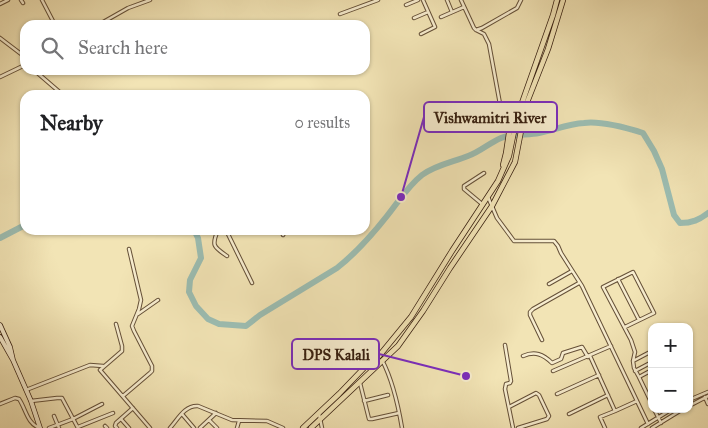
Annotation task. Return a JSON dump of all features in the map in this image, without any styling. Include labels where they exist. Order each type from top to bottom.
[{"type":"main road","points":[[303,428],[364,368],[379,356],[412,317],[452,250],[488,198],[498,181],[508,154],[517,117],[557,0]]},
{"type":"main road","points":[[311,428],[398,346],[492,206],[517,158],[524,114],[548,49],[563,0]]},
{"type":"main road","points":[[508,154],[512,113],[522,102]]},
{"type":"street","points":[[0,4],[8,0]]},
{"type":"street","points":[[42,0],[52,20]]},
{"type":"street","points":[[107,20],[128,8],[150,0]]},
{"type":"street","points":[[340,14],[378,0]]},
{"type":"street","points":[[406,5],[418,0]]},
{"type":"street","points":[[421,34],[435,27],[423,0]]},
{"type":"street","points":[[447,0],[452,12]]},
{"type":"street","points":[[461,0],[474,28],[484,34],[490,44],[502,106],[512,113]]},
{"type":"street","points":[[476,30],[517,8],[521,0]]},
{"type":"street","points":[[441,17],[464,6]]},
{"type":"street","points":[[414,18],[428,12]]},
{"type":"street","points":[[0,38],[20,53]]},
{"type":"street","points":[[0,77],[20,67]]},
{"type":"street","points":[[40,75],[57,90]]},
{"type":"street","points":[[483,205],[464,186],[484,173]]},
{"type":"street","points":[[488,198],[497,218],[514,241],[554,242],[558,246],[580,283],[648,424]]},
{"type":"street","points":[[216,235],[214,240],[215,248],[227,256]]},
{"type":"street","points":[[228,235],[252,283]]},
{"type":"street","points":[[123,396],[152,370],[152,366],[132,328],[141,300],[130,249]]},
{"type":"street","points":[[549,284],[572,271]]},
{"type":"street","points":[[625,328],[654,313],[633,272],[603,286],[635,352],[633,361],[635,371],[647,394]]},
{"type":"street","points":[[618,279],[639,320]]},
{"type":"street","points":[[542,340],[530,312],[580,283]]},
{"type":"street","points":[[137,315],[158,300]]},
{"type":"street","points":[[116,324],[122,351],[103,366],[100,372],[150,428]]},
{"type":"street","points":[[0,325],[10,346],[40,428]]},
{"type":"street","points":[[0,337],[14,360]]},
{"type":"street","points":[[505,345],[511,381],[505,386],[514,428]]},
{"type":"street","points":[[553,371],[610,346]]},
{"type":"street","points":[[523,356],[538,354],[545,356],[552,363],[561,359],[563,353],[582,347],[589,356],[615,411]]},
{"type":"street","points":[[633,361],[648,353]]},
{"type":"street","points":[[379,356],[387,370],[393,387],[402,428]]},
{"type":"street","points":[[635,371],[648,364]]},
{"type":"street","points":[[26,390],[90,366],[103,366]]},
{"type":"street","points":[[639,376],[648,372]]},
{"type":"street","points":[[557,394],[598,375]]},
{"type":"street","points":[[360,382],[370,420],[400,413]]},
{"type":"street","points":[[693,398],[708,392]]},
{"type":"street","points":[[509,407],[536,393],[539,395],[549,416],[547,419],[518,428]]},
{"type":"street","points":[[364,401],[388,394]]},
{"type":"street","points":[[569,414],[608,395]]},
{"type":"street","points":[[693,404],[706,397],[708,404]]},
{"type":"street","points":[[0,404],[19,398],[30,422],[35,427],[40,428]]},
{"type":"street","points":[[31,401],[62,398],[78,428],[113,413]]},
{"type":"street","points":[[605,428],[600,417],[637,401]]},
{"type":"street","points":[[49,428],[58,426],[102,404]]},
{"type":"street","points":[[172,427],[188,408],[198,406],[232,420],[267,421],[283,428]]},
{"type":"street","points":[[117,428],[116,424],[132,408]]},
{"type":"street","points":[[200,428],[216,413]]},
{"type":"street","points":[[656,413],[661,423]]},
{"type":"street","points":[[641,428],[666,413]]},
{"type":"street","points":[[652,428],[677,413]]},
{"type":"street","points":[[181,414],[194,428]]},
{"type":"street","points":[[319,414],[322,428]]},
{"type":"street","points":[[54,416],[58,426]]},
{"type":"street","points":[[121,419],[129,428]]},
{"type":"street","points":[[209,420],[217,428]]},
{"type":"street","points":[[237,428],[239,421]]},
{"type":"waterway","points":[[196,235],[201,258],[190,280],[189,292],[196,306],[208,319],[219,324],[246,326],[260,315],[337,268],[370,237],[408,189],[427,172],[472,154],[505,137],[539,133],[572,125],[590,123],[614,125],[643,133],[662,169],[674,215],[680,223],[695,221],[708,213]]},
{"type":"waterway","points":[[0,238],[20,228]]},
{"type":"place","name":"Vishwamitri River","points":[[401,197]]},
{"type":"place","name":"DPS Kalali","points":[[466,376]]}]
